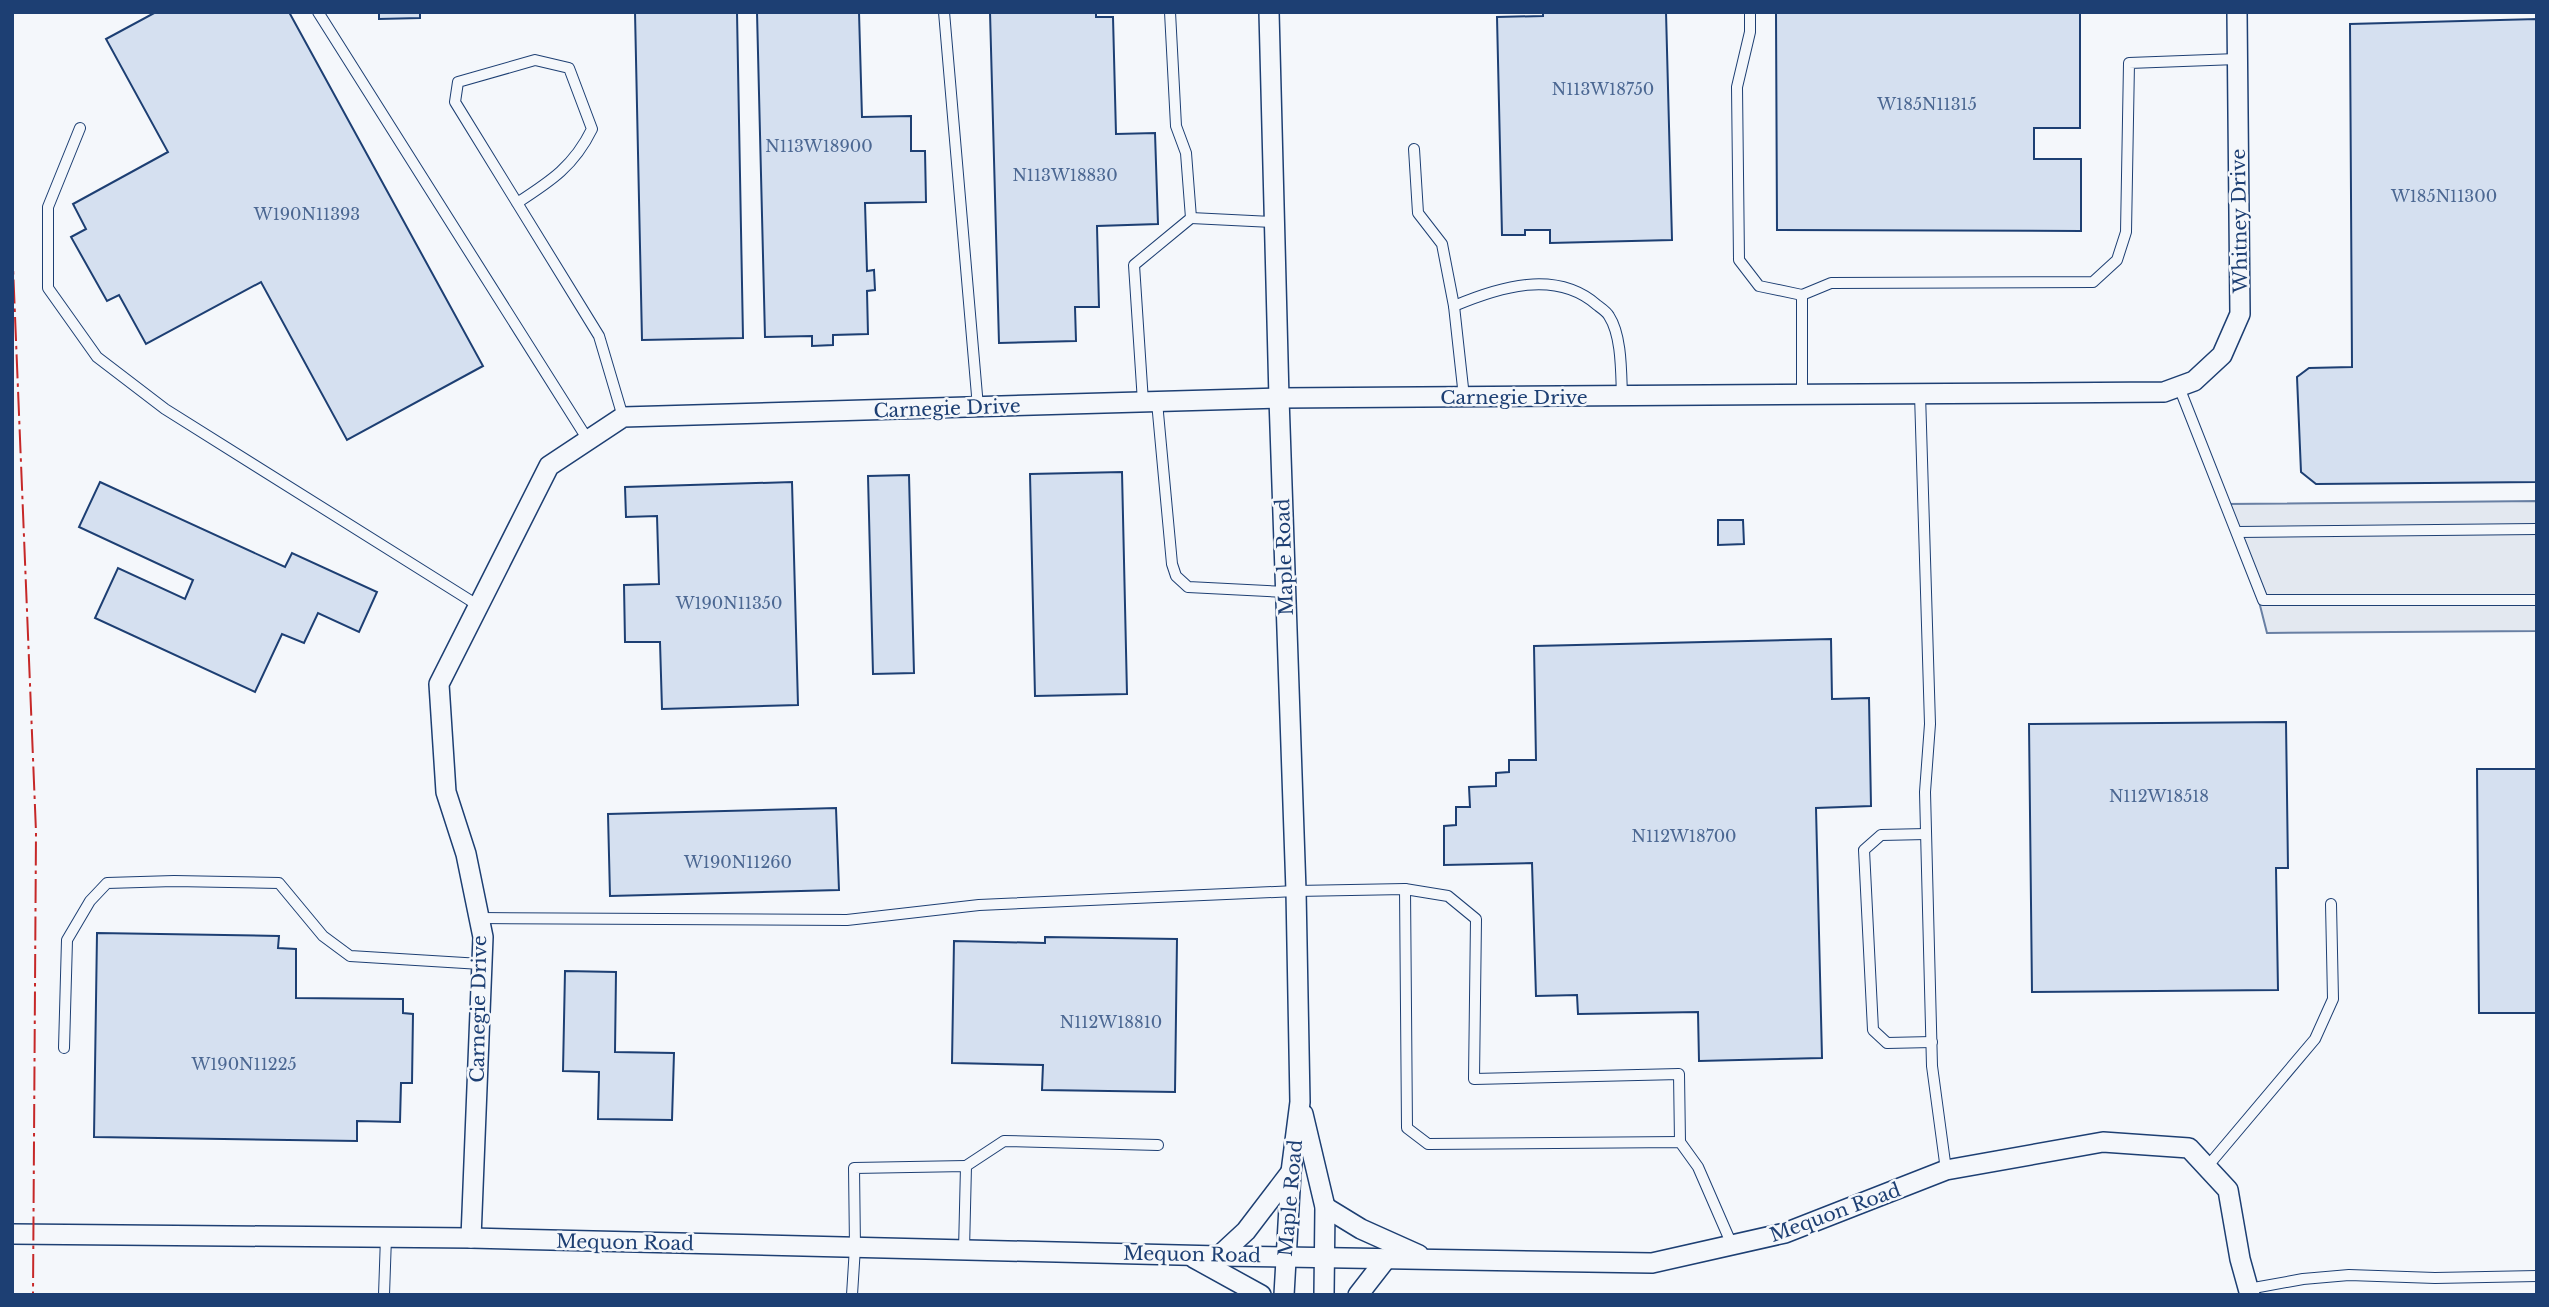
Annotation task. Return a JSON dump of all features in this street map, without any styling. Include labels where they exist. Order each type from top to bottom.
[{"type":"street","name":"Maple Road","points":[[1269,12],[1300,1102],[1291,1172],[1284,1295]]},
{"type":"street","name":"Whitney Drive","points":[[2171,389],[2194,381],[2222,355],[2240,314],[2237,12]]},
{"type":"street","name":"Carnegie Drive","points":[[471,1238],[482,937],[466,854],[446,792],[439,684],[550,466],[623,418],[1279,398],[1920,394],[2171,389]]},
{"type":"street","name":"Maple Road","points":[[1300,1102],[1325,1207],[1324,1295]]},
{"type":"street","name":"Mequon Road","points":[[12,1234],[471,1238],[1219,1256],[1652,1263],[1786,1233],[1946,1170],[2103,1142],[2189,1148],[2228,1190],[2239,1259],[2249,1292]]},
{"type":"street","points":[[1219,1256],[1246,1231],[1291,1172]]},
{"type":"street","points":[[1325,1207],[1361,1229],[1430,1260]]},
{"type":"street","points":[[1187,1255],[1261,1295]]},
{"type":"street","points":[[1358,1295],[1386,1259]]},
{"type":"lane","points":[[318,12],[588,440]]},
{"type":"lane","points":[[944,12],[978,407]]},
{"type":"lane","points":[[1170,12],[1176,126],[1186,153],[1191,218]]},
{"type":"lane","points":[[1749,12],[1750,32],[1737,87],[1739,260],[1759,286],[1802,295],[1831,283],[2093,282],[2117,260],[2126,232],[2129,63],[2237,59]]},
{"type":"lane","points":[[517,203],[557,178],[584,146],[592,129],[569,68],[535,60],[458,82],[455,102],[517,203],[599,335],[623,418]]},
{"type":"lane","points":[[80,128],[48,207],[48,288],[97,357],[176,416],[478,606]]},
{"type":"lane","points":[[1414,149],[1418,213],[1442,244],[1454,306],[1464,397]]},
{"type":"lane","points":[[1274,222],[1191,218],[1134,265],[1150,402],[1172,564],[1176,576],[1188,587],[1286,592]]},
{"type":"lane","points":[[1454,306],[1490,291],[1531,283],[1582,292],[1609,316],[1620,350],[1622,396]]},
{"type":"lane","points":[[1802,295],[1802,395]]},
{"type":"lane","points":[[2171,389],[2237,532],[2263,600],[2537,600]]},
{"type":"lane","points":[[1920,394],[1930,724],[1925,792],[1932,1066],[1946,1170]]},
{"type":"lane","points":[[2237,532],[2537,529]]},
{"type":"lane","points":[[1926,834],[1881,835],[1864,850],[1872,1030],[1887,1043],[1932,1042]]},
{"type":"lane","points":[[64,1048],[67,940],[90,901],[107,883],[279,883],[323,936],[350,957],[481,964]]},
{"type":"lane","points":[[1405,889],[1407,1128],[1428,1144],[1680,1142]]},
{"type":"lane","points":[[479,918],[847,920],[979,905],[1296,891],[1405,889],[1448,896],[1476,919],[1474,1079],[1679,1074],[1680,1142],[1698,1167],[1732,1245]]},
{"type":"lane","points":[[2207,1167],[2315,1039],[2333,999],[2332,904]]},
{"type":"lane","points":[[852,1295],[856,1247],[854,1168],[967,1166],[1004,1141],[1157,1145]]},
{"type":"lane","points":[[964,1250],[967,1166]]},
{"type":"lane","points":[[384,1295],[386,1237]]},
{"type":"lane","points":[[2249,1292],[2303,1279],[2349,1275],[2435,1278],[2537,1276]]},
{"type":"shaded area","points":[[2537,501],[2537,631],[2267,633],[2250,566],[2226,504]]},
{"type":"building","points":[[156,12],[289,12],[483,366],[347,440],[261,282],[146,344],[119,295],[107,301],[71,237],[86,229],[73,204],[168,152],[106,39]]},
{"type":"building","points":[[379,12],[420,12],[420,18],[379,19]]},
{"type":"building","points":[[635,12],[737,12],[743,338],[642,340]]},
{"type":"building","points":[[757,12],[859,12],[862,117],[911,116],[911,151],[925,151],[926,202],[865,203],[867,271],[874,270],[875,290],[867,291],[868,334],[833,335],[833,345],[812,346],[812,336],[765,337]]},
{"type":"building","points":[[990,12],[1096,12],[1096,17],[1113,17],[1116,134],[1155,133],[1158,224],[1097,226],[1099,307],[1075,307],[1076,341],[999,343]]},
{"type":"building","points":[[1543,12],[1666,12],[1672,240],[1550,243],[1550,230],[1525,230],[1525,235],[1502,235],[1497,17],[1543,16]]},
{"type":"building","points":[[1776,12],[2080,12],[2080,128],[2034,128],[2034,159],[2081,159],[2081,231],[1777,230]]},
{"type":"building","points":[[2537,19],[2537,482],[2316,484],[2301,472],[2297,377],[2309,368],[2352,367],[2350,24]]},
{"type":"building","points":[[1122,472],[1127,694],[1035,696],[1030,474]]},
{"type":"building","points":[[909,475],[914,673],[873,674],[868,476]]},
{"type":"building","points":[[100,482],[285,567],[292,553],[377,592],[359,632],[318,613],[304,643],[282,634],[255,692],[95,618],[118,568],[185,599],[193,580],[79,527]]},
{"type":"building","points":[[792,482],[798,705],[662,709],[660,642],[625,642],[624,585],[659,584],[657,516],[626,517],[625,487]]},
{"type":"building","points":[[1718,520],[1743,520],[1744,544],[1718,545]]},
{"type":"building","points":[[1831,639],[1832,699],[1869,698],[1871,806],[1816,808],[1822,1058],[1699,1061],[1698,1012],[1578,1014],[1577,995],[1536,996],[1532,863],[1444,865],[1444,826],[1456,825],[1456,807],[1470,807],[1469,787],[1496,786],[1496,773],[1509,772],[1509,760],[1536,760],[1534,646]]},
{"type":"building","points":[[2286,722],[2288,868],[2276,868],[2278,990],[2032,992],[2029,724]]},
{"type":"building","points":[[2477,769],[2537,769],[2537,1013],[2479,1013]]},
{"type":"building","points":[[836,808],[839,890],[610,896],[608,814]]},
{"type":"building","points":[[97,933],[279,936],[278,948],[296,949],[296,998],[403,999],[403,1013],[413,1014],[412,1083],[401,1083],[400,1122],[357,1121],[357,1141],[94,1137]]},
{"type":"building","points":[[1045,937],[1177,939],[1175,1092],[1042,1090],[1043,1065],[952,1063],[954,941],[1045,943]]},
{"type":"building","points":[[565,971],[616,972],[615,1052],[674,1053],[672,1120],[598,1119],[599,1072],[563,1071]]},
{"type":"power","points":[[12,242],[36,832],[33,1295]]}]
